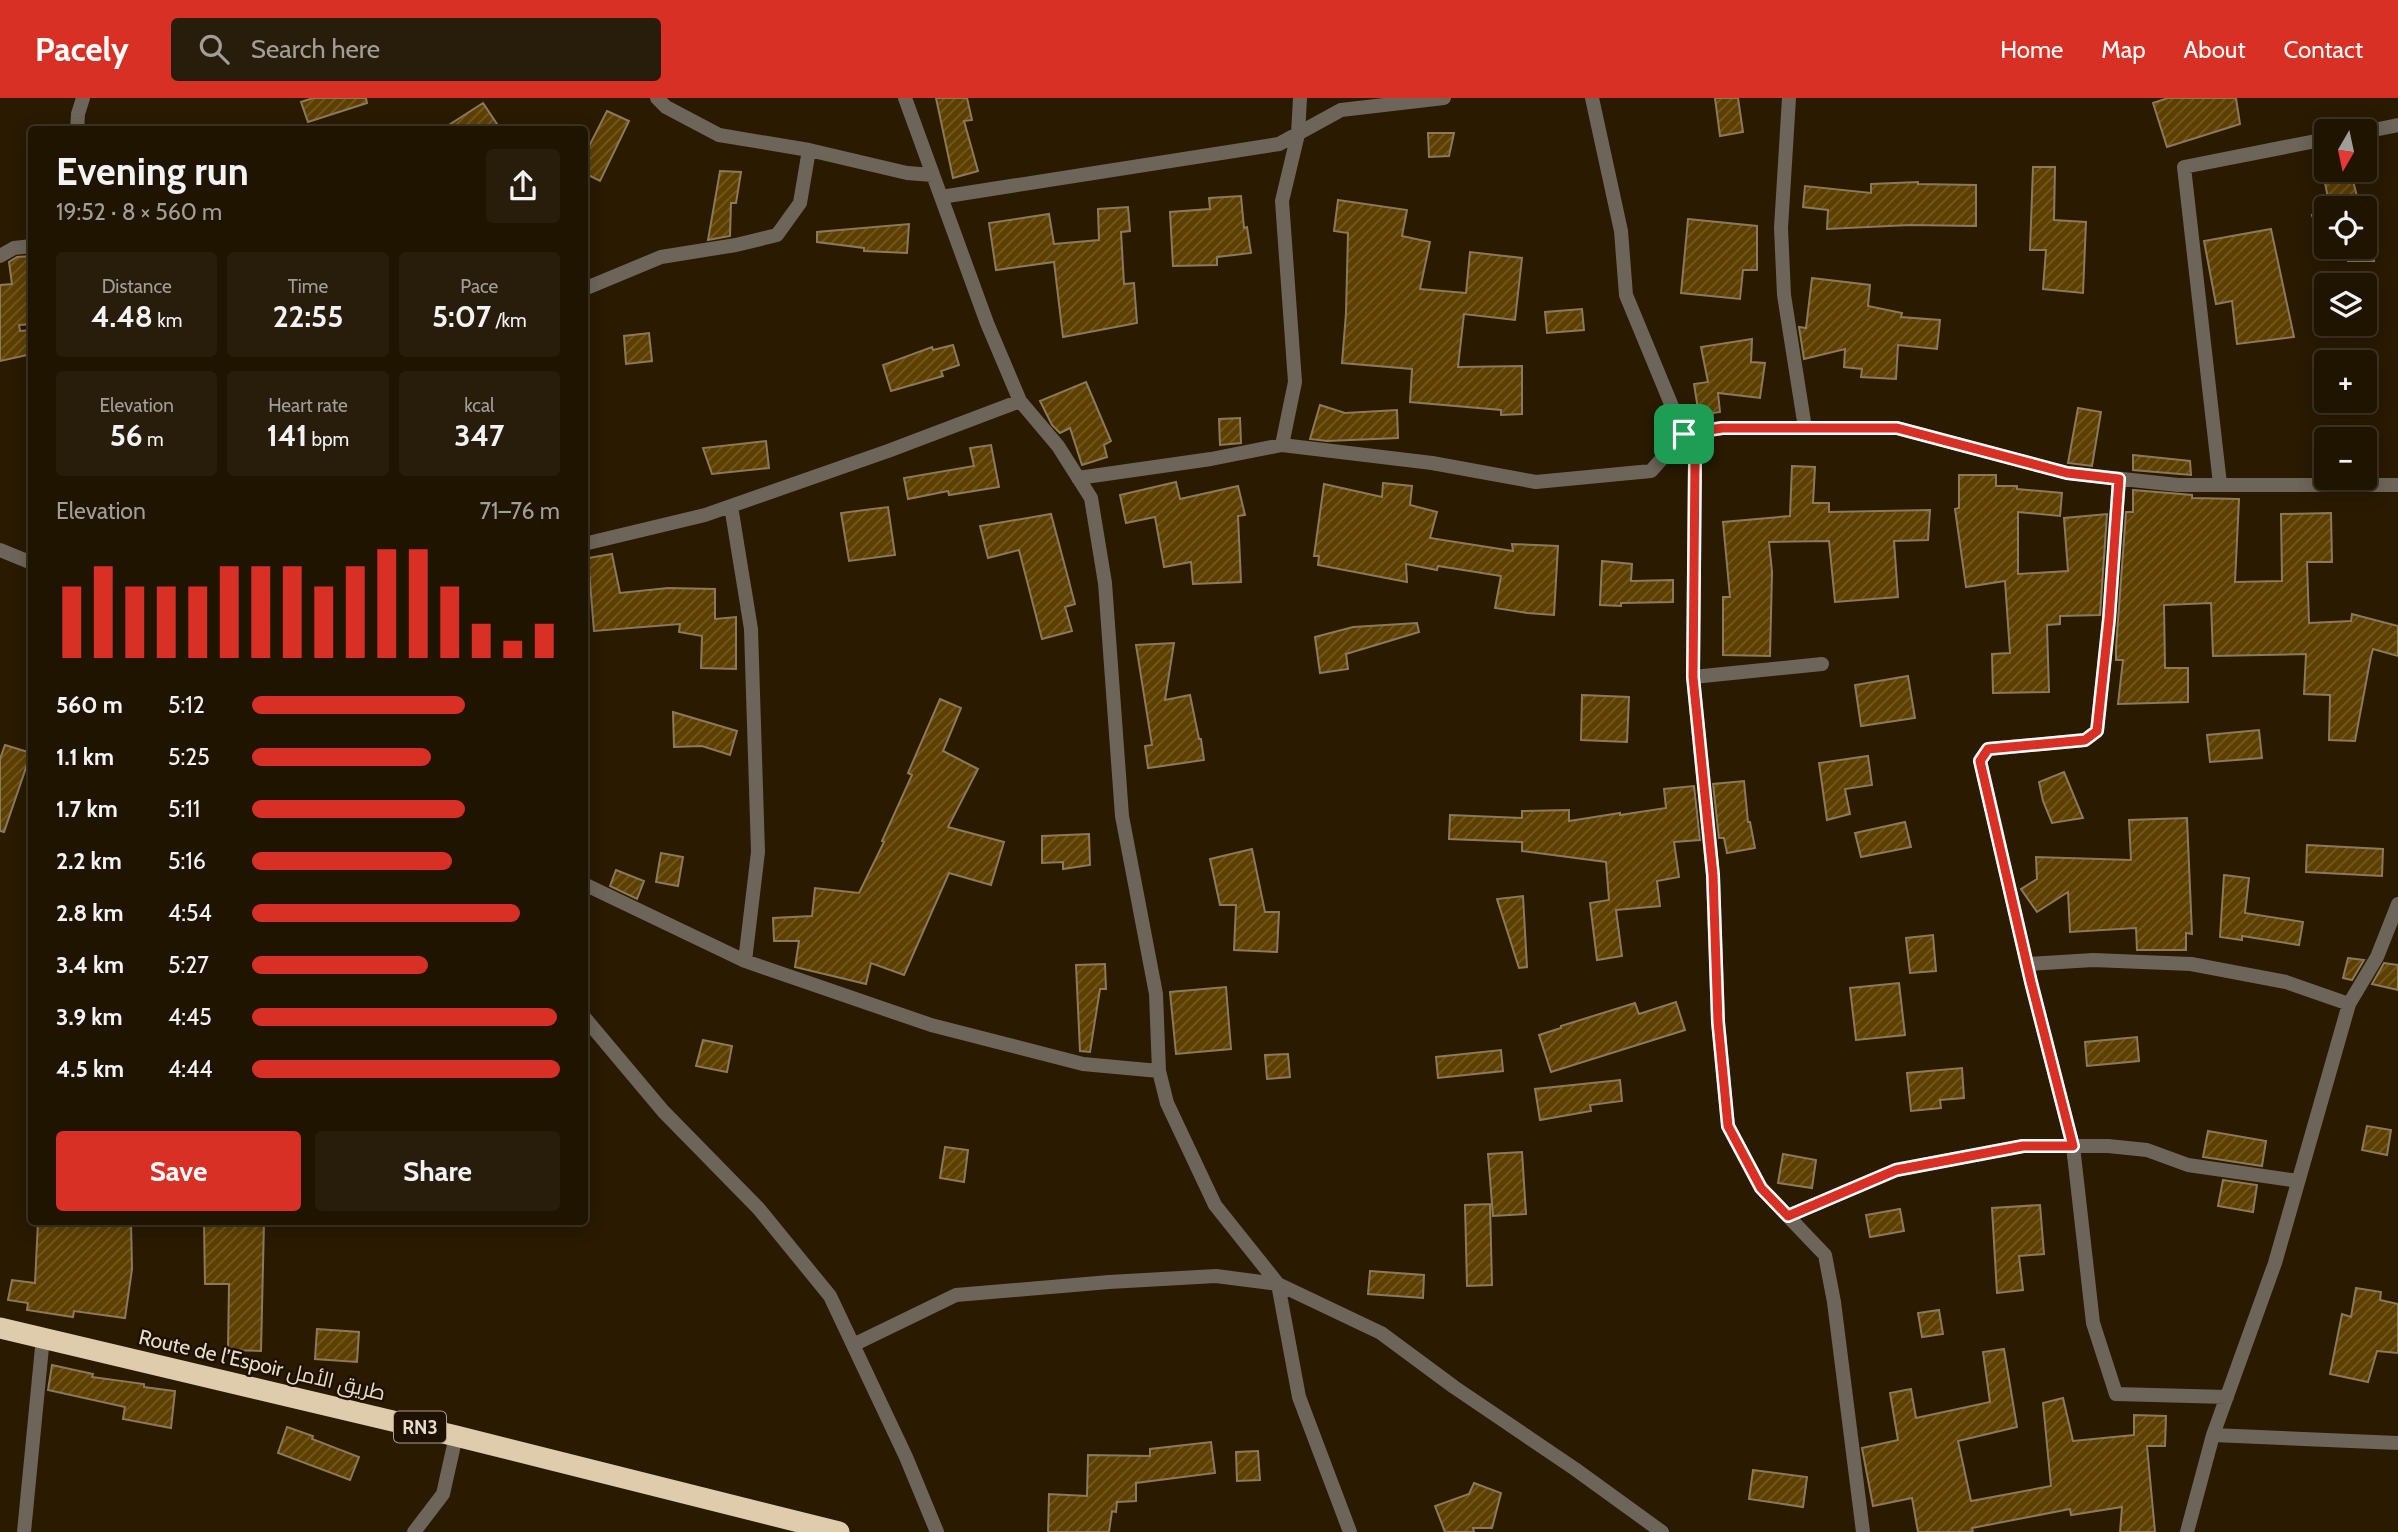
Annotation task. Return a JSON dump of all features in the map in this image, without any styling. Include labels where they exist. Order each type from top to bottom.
[{"type":"highway","name":"Route de l’Espoir طريق الأمل","points":[[0,1328],[456,1436],[838,1532]]},
{"type":"street","points":[[77,126],[83,98]]},
{"type":"street","points":[[657,98],[666,107],[719,135],[809,150],[906,173],[933,175]]},
{"type":"street","points":[[905,98],[987,323],[1020,401],[1058,446],[1091,498],[1105,583],[1122,816],[1156,994],[1159,1071],[1167,1102],[1215,1205],[1278,1284],[1299,1396],[1350,1532]]},
{"type":"street","points":[[1282,445],[1295,382],[1282,201],[1298,134],[1300,98]]},
{"type":"street","points":[[941,197],[1279,144],[1341,110],[1444,98]]},
{"type":"street","points":[[1592,98],[1621,231],[1626,295],[1695,462],[1693,677],[1713,875],[1718,1022],[1728,1126],[1761,1188],[1825,1255],[1834,1302],[1863,1532]]},
{"type":"street","points":[[1789,98],[1781,228],[1784,295],[1805,428]]},
{"type":"street","points":[[2377,129],[2398,125]]},
{"type":"street","points":[[2220,484],[2184,167],[2314,141]]},
{"type":"street","points":[[588,287],[661,257],[736,245],[777,235],[800,203],[809,150]]},
{"type":"street","points":[[0,256],[14,248],[28,246]]},
{"type":"street","points":[[588,543],[705,515],[1020,401]]},
{"type":"street","points":[[1078,478],[1211,459],[1282,445],[1432,463],[1536,482],[1651,471],[1684,434],[1722,428],[1897,428],[2067,473],[2119,479],[2178,485],[2398,485]]},
{"type":"street","points":[[2119,479],[2109,619],[2097,731],[2085,740],[1988,749],[1980,761],[2073,1146],[2093,1323],[2116,1394],[2227,1397]]},
{"type":"street","points":[[731,506],[751,629],[758,852],[745,961]]},
{"type":"street","points":[[0,550],[28,561]]},
{"type":"street","points":[[1693,677],[1822,664]]},
{"type":"street","points":[[588,886],[745,961],[931,1025],[1083,1064],[1159,1071]]},
{"type":"street","points":[[2187,1532],[2213,1435],[2275,1263],[2349,1004],[2377,957],[2398,904]]},
{"type":"street","points":[[2028,964],[2092,960],[2191,964],[2286,982],[2349,1004]]},
{"type":"street","points":[[588,1022],[663,1111],[760,1209],[830,1296],[906,1457],[937,1532]]},
{"type":"street","points":[[1788,1216],[1896,1170],[2023,1146],[2108,1146],[2147,1150],[2188,1165],[2298,1181]]},
{"type":"street","points":[[853,1345],[956,1295],[1216,1276],[1278,1284],[1381,1334],[1662,1532]]},
{"type":"street","points":[[24,1532],[43,1337]]},
{"type":"street","points":[[2213,1435],[2398,1443]]},
{"type":"street","points":[[414,1532],[443,1494],[456,1436]]},
{"type":"building","points":[[313,98],[366,98],[367,103],[308,122],[301,102]]},
{"type":"building","points":[[936,98],[967,98],[972,120],[964,121],[978,171],[953,178]]},
{"type":"building","points":[[1715,98],[1738,98],[1743,132],[1720,136]]},
{"type":"building","points":[[2168,98],[2236,98],[2240,124],[2167,147],[2153,103]]},
{"type":"building","points":[[483,103],[498,126],[447,126]]},
{"type":"building","points":[[607,111],[629,121],[600,181],[588,175],[588,148]]},
{"type":"building","points":[[1428,133],[1454,133],[1449,156],[1429,157]]},
{"type":"building","points":[[2033,167],[2055,167],[2054,220],[2086,222],[2083,293],[2043,289],[2046,250],[2030,250]]},
{"type":"building","points":[[720,171],[741,172],[736,203],[731,203],[730,236],[708,240]]},
{"type":"building","points":[[1918,182],[1976,185],[1976,226],[1910,225],[1827,229],[1828,210],[1803,207],[1805,186],[1871,193],[1871,184]]},
{"type":"building","points":[[2325,182],[2353,182],[2357,196],[2328,196]]},
{"type":"building","points":[[1241,196],[1244,228],[1247,227],[1251,253],[1217,257],[1217,265],[1173,266],[1170,212],[1210,209],[1209,198]]},
{"type":"building","points":[[1338,200],[1407,210],[1402,236],[1430,242],[1420,289],[1466,293],[1470,252],[1522,258],[1515,320],[1464,314],[1458,367],[1522,366],[1522,414],[1501,415],[1501,410],[1410,402],[1412,369],[1342,363],[1348,233],[1334,231]]},
{"type":"building","points":[[1128,207],[1130,231],[1121,232],[1124,284],[1134,283],[1137,323],[1063,337],[1054,262],[996,270],[989,223],[1049,214],[1054,244],[1099,240],[1098,209]]},
{"type":"building","points":[[1688,219],[1757,226],[1757,270],[1743,270],[1740,299],[1681,293]]},
{"type":"building","points":[[909,224],[907,253],[864,251],[864,248],[817,242],[817,232]]},
{"type":"building","points":[[2271,229],[2294,337],[2237,344],[2232,301],[2216,304],[2204,241]]},
{"type":"building","points":[[28,256],[28,324],[19,325],[20,331],[28,330],[28,355],[0,361],[0,285],[12,284],[9,262],[17,257]]},
{"type":"building","points":[[2373,259],[2374,261],[2348,261]]},
{"type":"building","points":[[1812,278],[1870,285],[1868,306],[1902,313],[1901,317],[1940,320],[1937,349],[1898,345],[1896,379],[1861,377],[1862,369],[1844,367],[1845,349],[1804,359],[1799,327],[1806,328]]},
{"type":"building","points":[[1582,309],[1584,330],[1547,333],[1545,312]]},
{"type":"building","points":[[649,333],[652,361],[626,364],[624,336]]},
{"type":"building","points":[[1752,339],[1751,362],[1765,363],[1760,398],[1718,393],[1720,412],[1699,415],[1694,384],[1708,382],[1701,347]]},
{"type":"building","points":[[953,345],[959,365],[941,371],[943,376],[891,391],[883,365],[932,347],[933,350]]},
{"type":"building","points":[[1086,382],[1111,441],[1104,445],[1107,457],[1082,465],[1070,428],[1060,433],[1052,425],[1040,401]]},
{"type":"building","points":[[1320,405],[1345,413],[1397,410],[1398,438],[1327,441],[1310,439]]},
{"type":"building","points":[[2078,408],[2101,412],[2092,466],[2068,463]]},
{"type":"building","points":[[1240,418],[1241,443],[1220,445],[1219,419]]},
{"type":"building","points":[[766,441],[769,468],[712,474],[703,448]]},
{"type":"building","points":[[991,445],[999,487],[949,495],[948,491],[908,499],[904,478],[974,466],[970,448]]},
{"type":"building","points":[[2133,455],[2190,461],[2191,475],[2133,470]]},
{"type":"building","points":[[1792,466],[1815,467],[1813,503],[1829,503],[1829,512],[1930,510],[1928,540],[1894,541],[1898,597],[1835,602],[1829,541],[1769,542],[1772,572],[1770,656],[1723,655],[1723,597],[1730,597],[1723,522],[1790,516]]},
{"type":"building","points":[[1959,475],[1996,475],[1996,486],[2017,486],[2017,489],[2062,493],[2060,516],[2018,512],[2018,574],[2068,571],[2064,518],[2107,514],[2100,615],[2060,616],[2060,624],[2047,625],[2049,692],[1993,693],[1992,654],[2010,653],[2005,581],[1966,587],[1955,509],[1959,508]]},
{"type":"building","points":[[1176,482],[1180,499],[1238,486],[1245,515],[1238,516],[1241,582],[1193,584],[1191,562],[1164,567],[1155,517],[1126,523],[1120,495]]},
{"type":"building","points":[[1383,483],[1412,486],[1410,505],[1437,512],[1430,538],[1513,551],[1512,544],[1558,546],[1554,615],[1495,608],[1501,576],[1406,564],[1407,582],[1318,565],[1319,556],[1314,556],[1324,484],[1382,497]]},
{"type":"building","points":[[2133,490],[2192,495],[2192,498],[2239,499],[2235,582],[2282,581],[2281,514],[2331,513],[2332,562],[2307,562],[2309,623],[2351,621],[2352,614],[2398,626],[2398,656],[2373,649],[2355,741],[2329,740],[2330,695],[2304,694],[2306,654],[2213,656],[2211,603],[2164,605],[2165,668],[2188,668],[2188,702],[2118,704],[2123,660],[2116,660],[2116,648],[2126,512],[2133,512]]},
{"type":"building","points":[[888,507],[895,555],[849,561],[841,513]]},
{"type":"building","points":[[1051,514],[1075,604],[1065,607],[1072,631],[1042,639],[1019,550],[988,558],[980,526]]},
{"type":"building","points":[[612,554],[620,593],[668,588],[715,589],[715,619],[736,617],[736,669],[701,668],[702,636],[679,632],[680,624],[594,631],[588,558]]},
{"type":"building","points":[[1602,561],[1632,564],[1631,581],[1673,580],[1673,602],[1600,605]]},
{"type":"building","points":[[1417,623],[1419,632],[1346,654],[1348,669],[1320,673],[1315,637],[1353,627]]},
{"type":"building","points":[[1174,643],[1165,700],[1190,695],[1204,760],[1148,768],[1145,746],[1152,745],[1136,645]]},
{"type":"building","points":[[1908,676],[1915,718],[1861,726],[1855,685]]},
{"type":"building","points":[[1582,695],[1629,697],[1627,742],[1581,740]]},
{"type":"building","points":[[940,699],[961,708],[943,751],[978,769],[948,827],[1004,842],[991,885],[949,873],[904,975],[871,963],[866,984],[795,967],[799,941],[774,941],[773,918],[812,916],[815,888],[859,893],[912,775],[908,773]]},
{"type":"building","points":[[673,712],[737,731],[730,755],[702,746],[674,747]]},
{"type":"building","points":[[2259,730],[2262,758],[2210,762],[2207,735]]},
{"type":"building","points":[[5,745],[28,752],[28,762],[4,832],[0,831],[0,759]]},
{"type":"building","points":[[1868,756],[1872,785],[1845,789],[1850,814],[1827,820],[1819,763]]},
{"type":"building","points":[[2064,772],[2083,818],[2052,823],[2039,782]]},
{"type":"building","points":[[1744,781],[1748,822],[1755,848],[1727,853],[1724,838],[1719,838],[1713,784]]},
{"type":"building","points":[[1694,786],[1700,840],[1674,842],[1679,877],[1657,881],[1660,906],[1616,910],[1622,956],[1597,960],[1590,903],[1609,900],[1606,862],[1522,851],[1522,842],[1449,839],[1450,815],[1522,818],[1522,811],[1569,810],[1569,821],[1620,815],[1666,808],[1664,789]]},
{"type":"building","points":[[2187,818],[2192,934],[2186,933],[2186,950],[2137,950],[2136,928],[2070,932],[2068,892],[2037,912],[2021,889],[2037,879],[2036,857],[2131,860],[2129,820]]},
{"type":"building","points":[[1905,822],[1911,847],[1861,857],[1855,833]]},
{"type":"building","points":[[1089,834],[1090,865],[1063,869],[1063,862],[1042,863],[1042,836]]},
{"type":"building","points":[[2307,845],[2383,849],[2382,876],[2306,872]]},
{"type":"building","points":[[1252,849],[1265,912],[1279,912],[1277,952],[1234,950],[1236,905],[1220,905],[1210,859]]},
{"type":"building","points":[[661,853],[683,857],[678,886],[656,882]]},
{"type":"building","points":[[616,870],[644,881],[637,899],[610,886]]},
{"type":"building","points":[[2224,875],[2249,878],[2245,913],[2303,922],[2299,945],[2242,936],[2242,940],[2220,937]]},
{"type":"building","points":[[1523,896],[1527,967],[1519,968],[1497,899]]},
{"type":"building","points":[[1933,935],[1936,971],[1910,973],[1906,938]]},
{"type":"building","points":[[2348,958],[2364,960],[2352,980],[2343,978]]},
{"type":"building","points":[[2384,963],[2398,965],[2398,990],[2372,984]]},
{"type":"building","points":[[1105,964],[1106,989],[1100,989],[1090,1052],[1080,1051],[1076,965]]},
{"type":"building","points":[[1899,983],[1905,1035],[1856,1040],[1850,988]]},
{"type":"building","points":[[1226,987],[1231,1049],[1176,1054],[1170,992]]},
{"type":"building","points":[[1676,1002],[1685,1030],[1551,1072],[1539,1035],[1635,1003],[1639,1014]]},
{"type":"building","points":[[2137,1037],[2139,1061],[2087,1066],[2085,1042]]},
{"type":"building","points":[[703,1040],[732,1046],[727,1072],[696,1066]]},
{"type":"building","points":[[1501,1050],[1503,1071],[1438,1078],[1436,1057]]},
{"type":"building","points":[[1288,1054],[1290,1077],[1267,1079],[1265,1055]]},
{"type":"building","points":[[1962,1068],[1964,1098],[1940,1100],[1941,1108],[1911,1111],[1907,1073]]},
{"type":"building","points":[[1620,1080],[1622,1101],[1590,1105],[1591,1111],[1540,1120],[1535,1089]]},
{"type":"building","points":[[2367,1126],[2391,1130],[2387,1155],[2362,1150]]},
{"type":"building","points":[[2208,1131],[2266,1141],[2262,1166],[2203,1157]]},
{"type":"building","points":[[945,1147],[968,1150],[964,1182],[940,1178]]},
{"type":"building","points":[[1522,1152],[1526,1214],[1493,1216],[1488,1154]]},
{"type":"building","points":[[1783,1154],[1816,1160],[1812,1188],[1778,1183]]},
{"type":"building","points":[[2223,1180],[2257,1185],[2253,1212],[2218,1206]]},
{"type":"building","points":[[1490,1204],[1492,1285],[1467,1286],[1465,1205]]},
{"type":"building","points":[[2040,1205],[2044,1254],[2019,1256],[2023,1290],[1997,1293],[1992,1208]]},
{"type":"building","points":[[1900,1209],[1904,1231],[1870,1237],[1866,1215]]},
{"type":"building","points":[[38,1225],[131,1225],[132,1269],[125,1318],[74,1311],[73,1317],[27,1310],[28,1303],[8,1300],[12,1280],[35,1283]]},
{"type":"building","points":[[204,1225],[264,1225],[261,1351],[228,1350],[229,1284],[205,1284]]},
{"type":"building","points":[[1370,1271],[1424,1275],[1423,1298],[1368,1294]]},
{"type":"building","points":[[2356,1288],[2381,1292],[2380,1300],[2398,1304],[2398,1353],[2377,1351],[2368,1382],[2330,1374],[2342,1314],[2351,1317]]},
{"type":"building","points":[[1939,1310],[1943,1334],[1922,1337],[1918,1313]]},
{"type":"building","points":[[317,1329],[359,1332],[357,1362],[315,1359]]},
{"type":"building","points":[[2004,1349],[2017,1427],[1958,1441],[1971,1501],[2051,1486],[2043,1403],[2063,1398],[2073,1441],[2134,1435],[2134,1415],[2166,1416],[2165,1446],[2147,1446],[2155,1532],[2120,1532],[2122,1507],[2071,1515],[2070,1509],[1972,1528],[1973,1532],[1918,1532],[1912,1498],[1873,1506],[1862,1448],[1898,1440],[1890,1393],[1911,1389],[1916,1418],[1990,1402],[1983,1352]]},
{"type":"building","points":[[52,1365],[93,1374],[92,1377],[175,1391],[171,1428],[123,1419],[125,1407],[48,1390]]},
{"type":"building","points":[[287,1427],[359,1457],[350,1480],[278,1453]]},
{"type":"building","points":[[1211,1442],[1215,1473],[1136,1483],[1136,1501],[1117,1502],[1116,1512],[1112,1511],[1109,1532],[1048,1532],[1049,1494],[1087,1496],[1088,1455],[1150,1456],[1150,1449]]},
{"type":"building","points":[[1258,1451],[1260,1480],[1237,1481],[1236,1452]]},
{"type":"building","points":[[1753,1470],[1807,1477],[1803,1507],[1749,1499]]},
{"type":"building","points":[[1474,1483],[1501,1493],[1492,1528],[1473,1528],[1474,1532],[1445,1532],[1435,1506],[1469,1494]]},
{"type":"route","points":[[1722,428],[1897,428],[2067,473],[2119,479],[2109,619],[2097,731],[2085,740],[1988,749],[1980,761],[2031,982],[2073,1146],[2023,1146],[1896,1170],[1788,1216],[1761,1188],[1728,1126],[1718,1022],[1713,875],[1693,677],[1695,462],[1684,434],[1722,428]]}]
